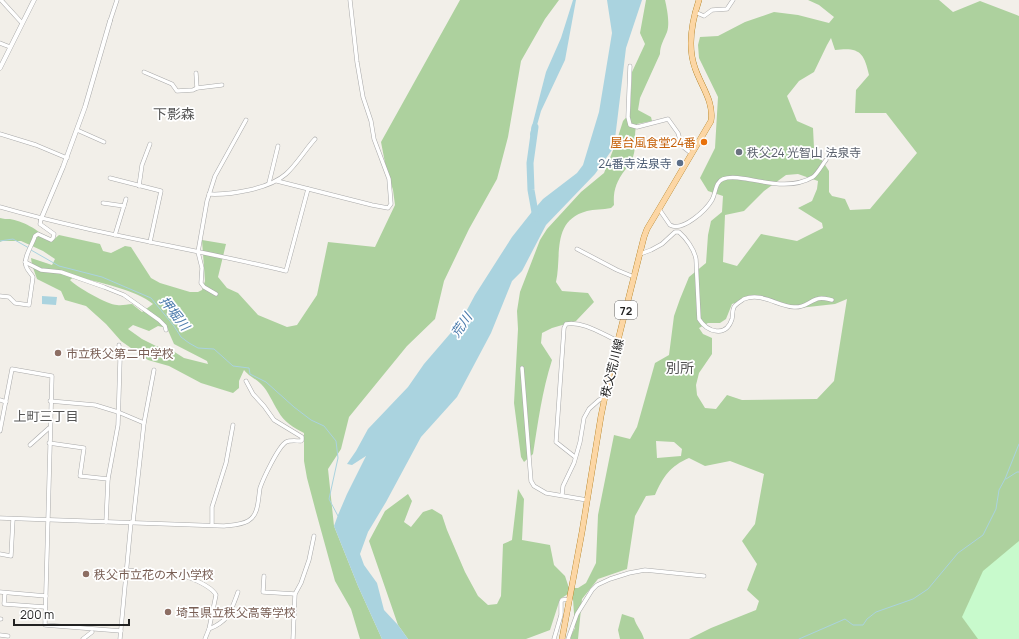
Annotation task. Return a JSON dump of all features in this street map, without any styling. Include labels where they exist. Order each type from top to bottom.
[{"type":"main road","name":"秩父荒川線","points":[[562,639],[605,397],[618,340],[647,229],[711,121],[712,113],[710,101],[694,67],[691,52],[691,37],[699,0]]},
{"type":"street","points":[[1,0],[22,23]]},
{"type":"street","points":[[0,68],[34,0]]},
{"type":"street","points":[[0,296],[9,297],[16,303],[29,305],[33,276],[26,268],[25,262],[35,236],[38,234],[51,240],[53,238],[54,234],[40,224],[41,219],[67,158],[77,130],[117,0]]},
{"type":"street","points":[[277,181],[388,208],[391,204],[389,179],[374,139],[371,121],[364,97],[357,62],[350,0]]},
{"type":"street","points":[[696,12],[704,16],[712,10],[727,9],[732,0]]},
{"type":"street","points":[[0,43],[10,47]]},
{"type":"street","points":[[630,66],[628,117],[630,125],[637,127],[668,119],[678,133],[682,146],[692,154]]},
{"type":"street","points":[[144,72],[172,84],[175,86],[177,91],[222,85]]},
{"type":"street","points":[[196,73],[197,88]]},
{"type":"street","points":[[216,294],[202,286],[202,268],[198,252],[209,194],[223,161],[246,120]]},
{"type":"street","points":[[77,130],[104,142]]},
{"type":"street","points":[[0,134],[36,145],[67,158]]},
{"type":"street","points":[[209,194],[238,193],[277,181],[290,170],[315,139]]},
{"type":"street","points":[[139,186],[142,165],[150,144]]},
{"type":"street","points":[[269,184],[278,146]]},
{"type":"street","points":[[659,208],[670,225],[682,225],[696,218],[708,205],[714,195],[718,182],[723,179],[733,177],[789,185],[814,176],[826,160]]},
{"type":"street","points":[[110,178],[161,191],[150,242]]},
{"type":"street","points":[[0,207],[41,219],[286,271],[308,189]]},
{"type":"street","points":[[116,234],[126,199]]},
{"type":"street","points":[[103,203],[124,206]]},
{"type":"street","points":[[640,254],[662,244],[675,232],[682,234],[695,253],[699,319],[703,325],[716,332],[723,330],[727,326],[731,320],[735,306],[743,300],[762,297],[793,307],[801,307],[817,298],[832,300]]},
{"type":"street","points":[[577,249],[617,270],[634,277]]},
{"type":"street","points":[[25,262],[40,270],[62,272],[104,286],[124,295],[156,317],[165,326],[166,330]]},
{"type":"street","points":[[575,457],[556,442],[564,328],[566,324],[580,324],[618,340]]},
{"type":"street","points":[[106,522],[108,479],[118,425],[119,345]]},
{"type":"street","points":[[522,368],[531,481],[534,486],[546,493],[587,500]]},
{"type":"street","points":[[0,431],[12,369],[52,376],[50,401],[45,625],[92,631],[121,631]]},
{"type":"street","points":[[120,639],[126,570],[144,423],[154,370]]},
{"type":"street","points":[[0,518],[212,525],[240,524],[248,522],[254,517],[261,487],[276,455],[284,444],[287,442],[301,441],[302,437],[274,420],[253,394],[246,382]]},
{"type":"street","points":[[562,495],[563,486],[574,463],[580,442],[584,418],[589,409],[605,397]]},
{"type":"street","points":[[0,400],[6,402]]},
{"type":"street","points":[[50,401],[95,405],[118,412],[144,423]]},
{"type":"street","points":[[212,525],[212,508],[226,463],[233,425]]},
{"type":"street","points":[[30,445],[50,428]]},
{"type":"street","points":[[49,443],[84,448],[80,476],[108,479]]},
{"type":"street","points":[[0,554],[11,556],[13,519]]},
{"type":"street","points":[[293,639],[295,594],[301,583],[309,560],[314,536]]},
{"type":"street","points":[[126,570],[185,576],[214,591],[216,595],[209,629],[205,639]]},
{"type":"street","points":[[568,639],[578,614],[592,590],[597,585],[629,573],[645,570],[704,576]]},
{"type":"street","points":[[264,576],[263,592],[295,594]]},
{"type":"street","points":[[45,607],[4,604],[2,592],[46,596]]},
{"type":"street","points":[[209,629],[227,619],[238,592]]},
{"type":"street","points":[[554,639],[561,615],[561,602],[566,598],[570,599]]},
{"type":"street","points":[[83,639],[92,631]]},
{"type":"street","points":[[90,639],[92,631]]},
{"type":"street","points":[[0,635],[8,636]]},
{"type":"green space","points":[[460,0],[559,0],[545,19],[521,61],[508,137],[497,179],[469,229],[444,281],[435,319],[407,346],[349,417],[341,449],[328,469],[334,526],[358,586],[382,639],[360,639],[351,609],[335,581],[316,512],[304,461],[304,433],[293,427],[280,415],[264,387],[244,370],[239,381],[239,388],[233,393],[201,383],[169,366],[148,360],[121,341],[106,324],[86,306],[65,300],[61,291],[37,279],[31,258],[52,265],[55,259],[43,251],[21,241],[0,242],[0,218],[14,220],[30,226],[39,232],[46,240],[52,241],[59,235],[100,244],[103,251],[111,253],[125,246],[131,247],[151,278],[160,283],[190,292],[198,292],[202,290],[205,281],[202,240],[226,244],[218,277],[227,288],[238,293],[258,315],[287,327],[297,325],[317,295],[328,242],[375,247],[395,205],[393,190],[386,168],[381,142]],"holes":[[[75,276],[127,291],[146,299],[153,304],[142,312],[132,304],[121,305],[107,302],[92,295],[73,283],[70,280]],[[133,325],[149,331],[158,326],[167,328],[174,344],[207,361],[208,364],[184,358],[173,351],[156,346],[142,339],[128,329]]]},
{"type":"green space","points":[[646,0],[665,0],[668,20],[668,28],[661,45],[660,54],[640,98],[638,110],[651,117],[652,121],[637,124],[633,157],[617,183],[614,195],[614,205],[611,208],[590,210],[576,216],[568,223],[563,231],[560,240],[556,282],[562,291],[588,293],[594,302],[576,321],[552,328],[542,333],[541,343],[552,360],[543,395],[533,454],[524,462],[521,457],[514,403],[518,329],[517,311],[520,292],[540,240],[547,229],[581,192],[604,173],[623,121],[630,113],[632,72],[645,44],[640,33]]},
{"type":"green space","points":[[808,0],[939,0],[953,12],[980,1],[1019,16],[1019,639],[689,639],[711,628],[756,610],[759,601],[747,590],[757,564],[742,541],[755,524],[764,474],[730,461],[705,466],[689,458],[672,468],[661,483],[655,495],[646,496],[635,516],[627,569],[598,579],[582,599],[578,639],[571,639],[570,637],[575,628],[573,599],[568,594],[560,599],[550,630],[526,639],[408,639],[398,625],[369,541],[385,511],[408,494],[412,501],[404,522],[411,527],[423,512],[432,509],[442,515],[465,572],[478,596],[488,605],[497,604],[501,596],[503,544],[512,540],[518,489],[524,499],[522,540],[550,545],[554,565],[565,576],[569,588],[578,588],[586,583],[596,563],[598,515],[614,435],[630,439],[637,427],[655,363],[669,355],[674,316],[680,299],[689,277],[706,263],[708,235],[711,221],[722,212],[723,196],[708,191],[700,178],[715,148],[718,97],[699,58],[698,45],[700,37],[718,36],[745,22],[774,12],[798,15],[829,23],[834,17],[819,5]],"holes":[[[831,38],[835,50],[850,49],[859,53],[865,61],[869,75],[856,90],[855,113],[886,113],[917,153],[870,209],[850,210],[845,199],[832,196],[829,192],[829,171],[814,148],[813,128],[797,121],[787,96],[799,81],[814,72]],[[798,174],[818,181],[817,189],[812,201],[798,208],[822,223],[823,228],[797,241],[761,234],[737,266],[723,262],[725,215],[744,211],[764,191],[786,175]],[[762,297],[799,308],[835,304],[847,299],[834,381],[817,399],[742,400],[727,395],[716,409],[705,408],[697,395],[696,385],[699,373],[712,354],[712,338],[703,334],[699,328],[708,323],[720,323],[726,319],[732,304],[750,298]],[[656,441],[674,442],[682,449],[681,456],[657,458]]]},
{"type":"green space","points":[[1019,541],[1019,639],[978,639],[962,617],[983,571]]},
{"type":"green space","points":[[622,614],[634,618],[644,639],[620,639],[618,630]]},
{"type":"water","points":[[573,0],[576,0],[565,60],[541,111],[532,143],[530,134],[546,72],[561,38]]},
{"type":"water","points":[[607,0],[642,0],[626,48],[614,147],[595,174],[546,225],[522,271],[512,281],[491,333],[457,397],[421,437],[368,532],[360,554],[364,565],[377,583],[384,610],[398,625],[408,639],[382,639],[358,586],[334,526],[347,494],[366,456],[352,465],[347,464],[368,429],[408,387],[424,364],[461,321],[475,295],[512,237],[543,199],[577,173],[583,165],[599,112],[612,33]]},
{"type":"water","points":[[42,296],[57,297],[56,305],[42,304]]},
{"type":"waterway","name":"荒川","points":[[535,127],[530,163],[531,190],[536,218]]},
{"type":"waterway","name":"押堀川","points":[[0,241],[13,239],[29,248]]},
{"type":"waterway","name":"押堀川","points":[[31,250],[59,266],[102,277],[151,298],[181,337],[189,343],[198,348],[214,349],[233,366],[249,368],[250,374],[266,382],[311,420],[324,426],[336,441],[338,458],[329,499],[338,516]]},
{"type":"waterway","points":[[799,639],[845,619],[853,625],[863,625],[867,619],[876,612],[913,599],[928,589],[958,553],[983,535],[996,509],[999,490],[1019,444]]},
{"type":"waterway","points":[[1006,479],[1019,472]]},
{"type":"place","name":"屋台風食堂24番","points":[[704,142]]},
{"type":"place","name":"秩父24 光智山 法泉寺","points":[[739,152]]},
{"type":"place","name":"24番寺法泉寺","points":[[680,163]]},
{"type":"place","name":"市立秩父第二中学校","points":[[58,353]]},
{"type":"place","name":"秩父市立花の木小学校","points":[[86,574]]},
{"type":"place","name":"埼玉県立秩父高等学校","points":[[168,612]]},
{"type":"district","name":"下影森","points":[[174,113]]},
{"type":"district","name":"別所","points":[[680,367]]},
{"type":"district","name":"上町三丁目","points":[[46,416]]}]
